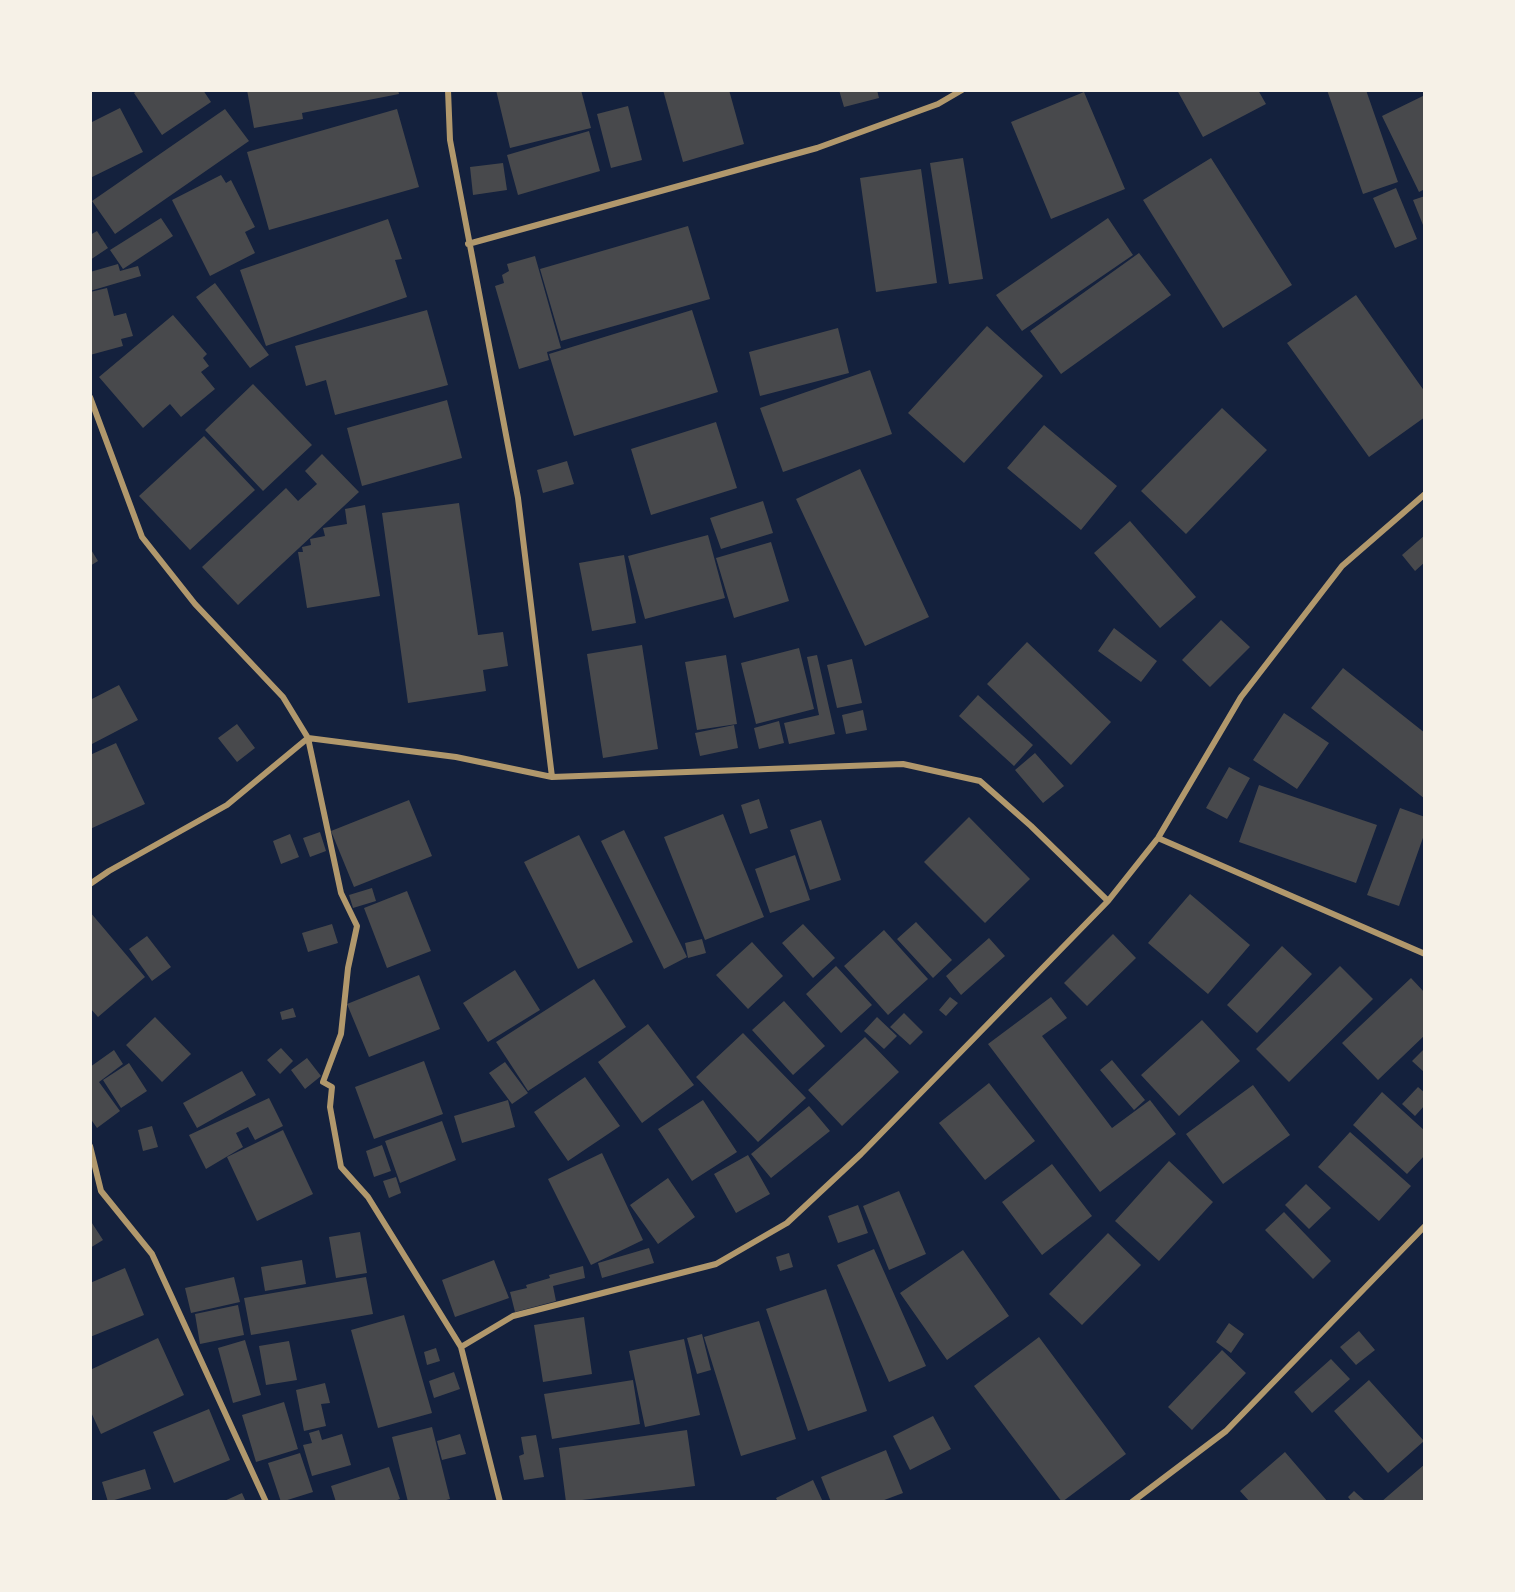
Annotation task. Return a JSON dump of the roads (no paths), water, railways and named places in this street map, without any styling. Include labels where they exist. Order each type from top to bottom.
[{"type":"street","points":[[448,90],[450,140],[518,498],[552,777]]},
{"type":"street","points":[[468,244],[817,148],[938,104],[962,90]]},
{"type":"street","points":[[90,398],[142,537],[195,604],[284,697],[308,738],[341,893],[357,926],[348,968],[341,1034],[324,1082],[332,1087],[330,1107],[341,1167],[368,1197],[461,1347],[500,1502]]},
{"type":"street","points":[[461,1347],[513,1316],[716,1264],[787,1223],[861,1154],[1108,901],[1158,838],[1240,697],[1335,575],[1425,494]]},
{"type":"street","points":[[90,884],[108,871],[227,805],[308,738],[456,757],[552,777],[891,764],[914,766],[980,781],[1031,826],[1108,901]]},
{"type":"street","points":[[1158,838],[1425,954]]},
{"type":"street","points":[[90,1146],[101,1191],[152,1254],[266,1502]]},
{"type":"street","points":[[1132,1502],[1226,1431],[1425,1226]]}]
